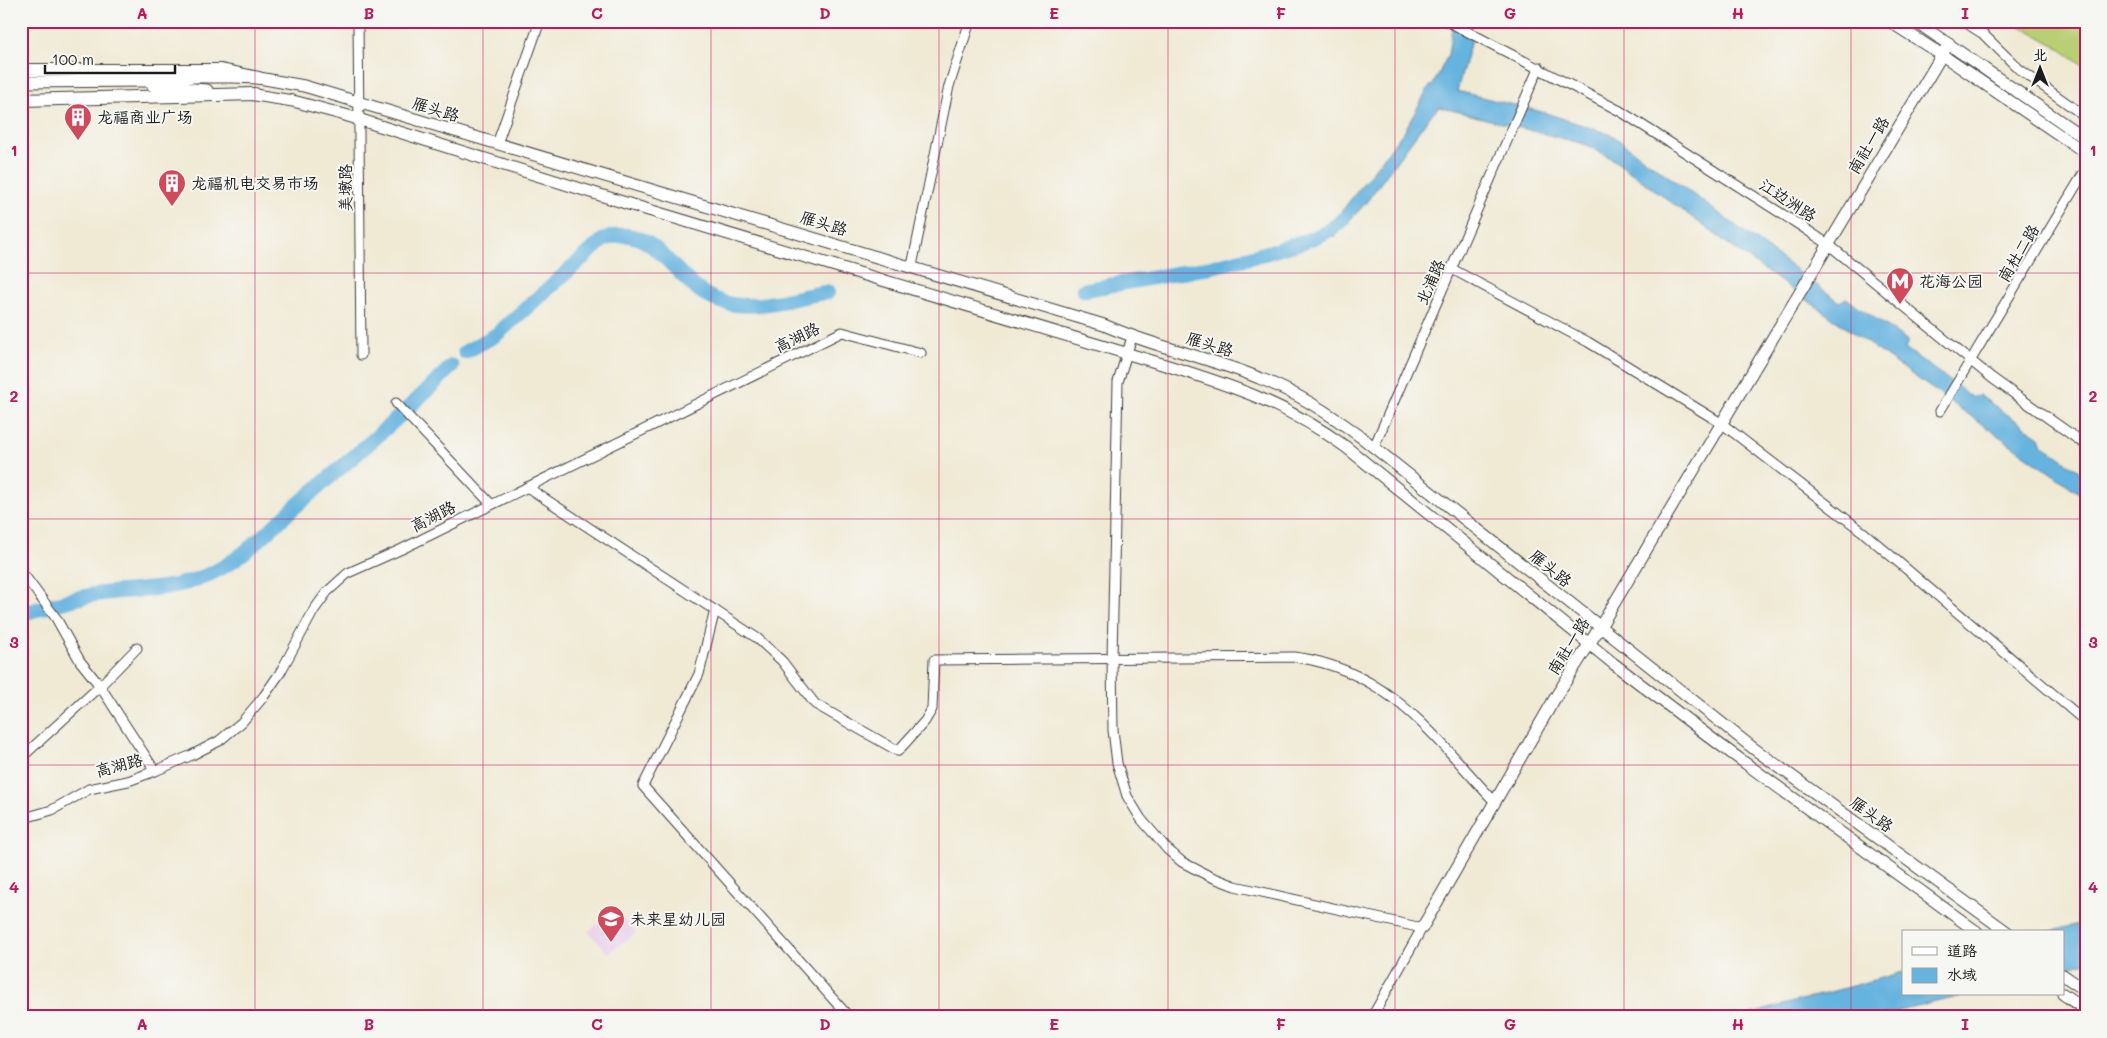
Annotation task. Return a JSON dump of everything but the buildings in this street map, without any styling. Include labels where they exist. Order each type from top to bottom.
[{"type":"highway","points":[[21,70],[221,70],[259,78]]},
{"type":"highway","points":[[21,100],[255,94]]},
{"type":"main road","points":[[1889,21],[2086,153]]},
{"type":"main road","points":[[1915,21],[2086,139]]},
{"type":"main road","name":"南社一路","points":[[1422,928],[1494,801],[1600,628],[1796,296],[1949,43]]},
{"type":"main road","name":"雁头路","points":[[21,82],[146,81],[194,77],[259,78],[304,86],[604,177],[712,206],[912,266],[1104,325],[1132,337],[1232,368],[1274,384],[1329,414],[1374,447],[1753,748],[2003,930]]},
{"type":"main road","name":"雁头路","points":[[21,87],[146,86],[255,94],[293,101],[1127,353],[1248,392],[1278,405],[1320,429],[1372,467],[1589,644],[1719,744],[1974,930]]},
{"type":"main road","points":[[2064,976],[2082,988]]},
{"type":"main road","points":[[2064,995],[2086,1010]]},
{"type":"street","name":"美墩路","points":[[358,21],[361,355]]},
{"type":"street","points":[[497,144],[540,21]]},
{"type":"street","points":[[912,266],[949,86],[970,21]]},
{"type":"street","name":"江边洲路","points":[[1447,21],[1620,110],[1828,244],[1971,362],[2086,444]]},
{"type":"street","points":[[1964,21],[1984,34],[2019,69],[2086,117]]},
{"type":"street","name":"北浦路","points":[[1374,447],[1539,67]]},
{"type":"street","name":"南杜二路","points":[[1940,411],[2086,169]]},
{"type":"street","points":[[1452,268],[1588,342],[1721,423],[1856,526],[2086,722]]},
{"type":"street","name":"高湖路","points":[[21,819],[52,810],[89,789],[128,781],[155,771],[212,745],[234,730],[250,714],[280,673],[314,610],[341,578],[354,570],[402,549],[842,332],[921,353]]},
{"type":"street","points":[[1132,337],[1118,382],[1112,658],[1113,730],[1117,763],[1123,785],[1140,819],[1154,836],[1174,856],[1200,872],[1235,886],[1422,928]]},
{"type":"street","points":[[396,403],[491,504]]},
{"type":"street","points":[[528,487],[766,644],[782,661],[815,704],[898,751],[925,722],[932,709],[934,660],[1288,656],[1338,667],[1376,685],[1404,706],[1494,801]]},
{"type":"street","points":[[21,571],[56,618],[80,660],[100,686],[155,771]]},
{"type":"street","points":[[715,610],[699,674],[643,786],[850,1017]]},
{"type":"street","points":[[21,758],[100,686],[137,648]]},
{"type":"street","name":"南社一路","points":[[1372,1017],[1422,928]]},
{"type":"shaded area","name":"未来星幼儿园","points":[[619,914],[636,933],[608,953],[588,931],[606,919]]},
{"type":"green space","points":[[2011,21],[2086,21],[2086,67],[2056,46]]},
{"type":"water","points":[[1453,21],[1470,21],[1472,37],[1457,91],[1546,113],[1612,135],[1840,302],[1846,298],[1908,341],[1905,348],[1972,397],[1979,395],[2040,437],[2043,445],[2086,476],[2086,498],[1742,254],[1611,158],[1584,144],[1439,107],[1427,120],[1365,204],[1334,237],[1325,226],[1341,212],[1405,130],[1429,87],[1433,85],[1448,55]]},
{"type":"water","points":[[2086,922],[2086,962],[2064,969],[2064,930],[2056,930]]},
{"type":"water","points":[[1902,972],[1902,996],[1961,996],[1875,1017],[1739,1017]]},
{"type":"waterway","points":[[1084,290],[1188,271],[1264,254],[1318,236],[1331,229],[1343,219]]},
{"type":"waterway","points":[[465,352],[496,335],[603,240],[621,235],[636,237],[651,245],[689,282],[703,293],[719,301],[732,304],[759,305],[828,292]]},
{"type":"waterway","points":[[21,614],[88,596],[178,585],[203,577],[229,564],[395,420],[452,366]]},
{"type":"place","name":"龙福商业广场","points":[[78,141]]},
{"type":"place","name":"龙福机电交易市场","points":[[172,207]]},
{"type":"place","name":"花海公园","points":[[1900,305]]},
{"type":"place","name":"未来星幼儿园","points":[[611,943]]}]
